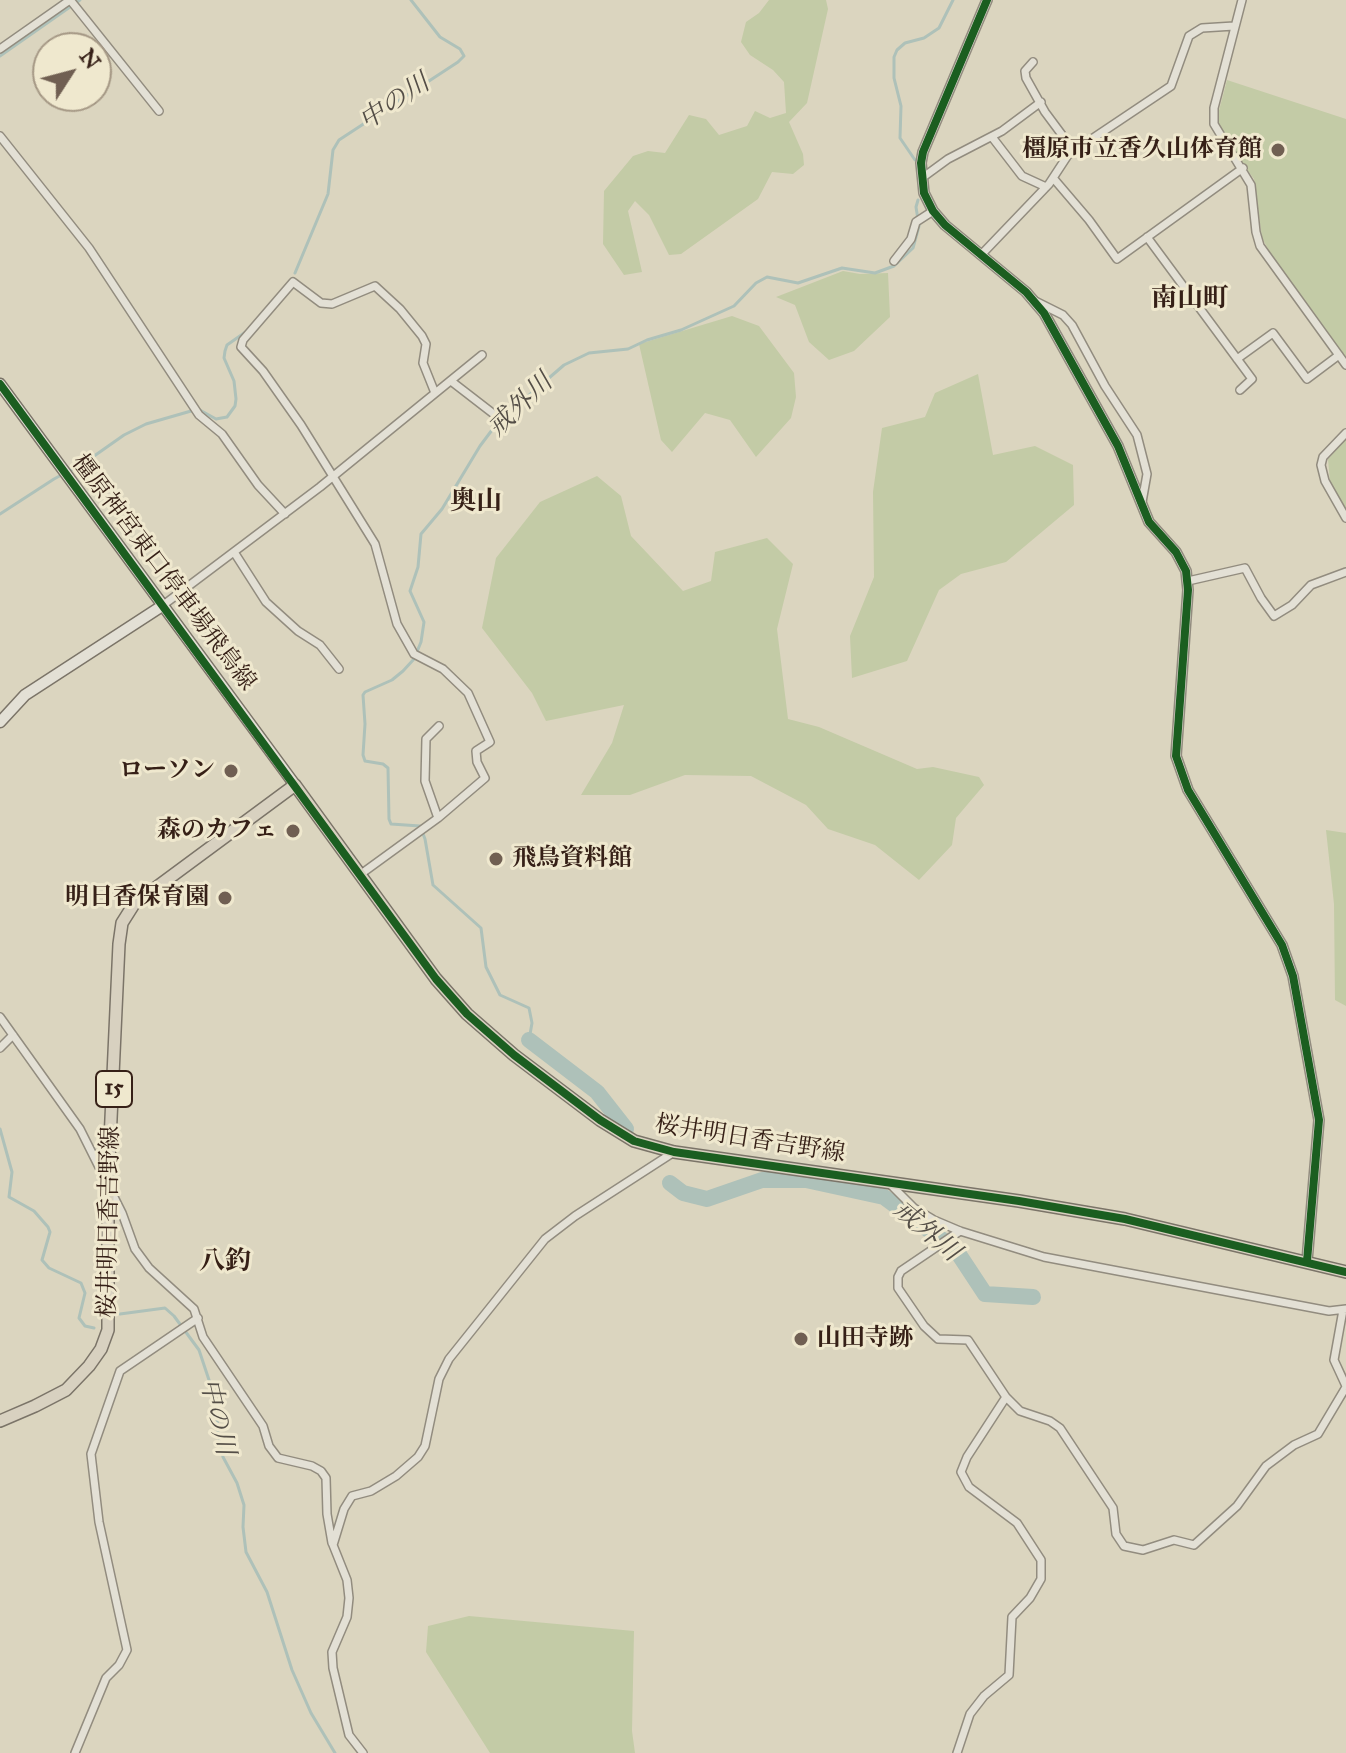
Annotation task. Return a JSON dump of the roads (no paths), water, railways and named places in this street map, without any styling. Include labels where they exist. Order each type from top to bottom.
[{"type":"main road","name":"橿原神宮東口停車場飛鳥線","points":[[0,384],[295,785]]},
{"type":"main road","name":"橿原神宮東口停車場飛鳥線","points":[[0,722],[25,695],[162,606]]},
{"type":"main road","name":"桜井明日香吉野線","points":[[0,1421],[66,1390],[101,1349],[108,1330],[108,1184],[122,923],[134,904],[295,785],[436,979],[467,1014],[514,1055],[600,1120],[634,1141],[674,1152],[1125,1219],[1346,1272]]},
{"type":"street","points":[[987,0],[923,152],[924,193],[933,211],[953,232],[1035,301],[1063,315],[1072,325],[1105,386],[1137,435],[1147,474],[1141,507]]},
{"type":"street","points":[[1242,0],[1213,115],[1216,131],[1243,168],[1251,185],[1260,246],[1346,365]]},
{"type":"street","points":[[0,49],[72,3],[159,111]]},
{"type":"street","points":[[981,255],[1054,179],[1074,151],[1167,91],[1175,79],[1186,42],[1196,30],[1234,26]]},
{"type":"street","points":[[1033,62],[1025,75],[1045,112],[1074,151]]},
{"type":"street","points":[[922,178],[948,159],[992,137],[1041,102]]},
{"type":"street","points":[[0,136],[89,248],[199,415],[222,434],[258,485],[285,514]]},
{"type":"street","points":[[992,137],[1016,170],[1046,187]]},
{"type":"street","points":[[1054,179],[1117,259],[1243,168]]},
{"type":"street","points":[[894,261],[911,239],[919,220],[933,211]]},
{"type":"street","points":[[1147,237],[1252,379],[1240,390]]},
{"type":"street","points":[[361,874],[438,818],[485,778],[477,762],[476,751],[490,742],[468,693],[443,669],[416,656],[397,624],[375,544],[263,371],[241,347],[243,340],[293,282],[321,303],[332,304],[375,286],[400,309],[422,336],[426,344],[423,363],[435,393]]},
{"type":"street","points":[[1035,301],[1118,446],[1141,507],[1154,530],[1176,552],[1188,581],[1176,756],[1188,790],[1282,945],[1293,976],[1319,1120],[1307,1261]]},
{"type":"street","points":[[1237,359],[1273,333],[1307,379],[1339,355]]},
{"type":"street","points":[[162,606],[285,514],[482,355]]},
{"type":"street","points":[[451,381],[495,415],[507,409]]},
{"type":"street","points":[[1346,433],[1323,457],[1321,465],[1325,481],[1346,518]]},
{"type":"street","points":[[234,552],[266,602],[298,631],[320,645],[339,669]]},
{"type":"street","points":[[1188,581],[1245,568],[1274,616],[1292,605],[1311,585],[1346,572]]},
{"type":"street","points":[[438,818],[425,781],[426,739],[439,726]]},
{"type":"street","points":[[0,1017],[80,1129],[108,1184],[135,1249],[149,1268],[187,1301],[198,1318],[203,1337],[263,1426],[269,1446],[278,1458],[312,1466],[326,1478],[327,1514],[333,1545],[347,1580],[349,1598],[347,1617],[332,1652],[333,1668],[349,1735],[363,1753]]},
{"type":"street","points":[[0,1048],[13,1035]]},
{"type":"street","points":[[333,1545],[344,1509],[352,1496],[371,1491],[396,1476],[418,1457],[425,1446],[439,1379],[449,1359],[545,1239],[674,1152]]},
{"type":"street","points":[[888,1182],[914,1208],[960,1231],[1044,1257],[1329,1311],[1345,1309],[1334,1360],[1346,1386],[1318,1434],[1294,1445],[1266,1466],[1237,1506],[1194,1545],[1174,1540],[1143,1550],[1124,1546],[1116,1534],[1113,1508],[1060,1428],[1050,1421],[1020,1411],[1006,1397],[968,1340],[938,1339],[910,1308],[898,1288],[901,1271],[960,1231]]},
{"type":"street","points":[[75,1753],[106,1678],[119,1665],[127,1650],[99,1522],[91,1454],[120,1371],[198,1318]]},
{"type":"street","points":[[957,1753],[970,1714],[984,1696],[1009,1675],[1012,1617],[1030,1598],[1041,1579],[1041,1560],[1017,1523],[969,1487],[961,1472],[967,1457],[1006,1397]]},
{"type":"waterway","points":[[0,56],[80,0]]},
{"type":"waterway","name":"中の川","points":[[295,273],[328,194],[333,150],[339,140],[464,56],[460,49],[440,37],[411,0]]},
{"type":"waterway","name":"戒外川","points":[[915,160],[900,138],[901,106],[894,78],[894,57],[905,43],[924,38],[939,28],[953,0]]},
{"type":"waterway","name":"戒外川","points":[[529,1040],[532,1023],[529,1008],[500,995],[486,967],[481,928],[433,885],[420,826],[391,824],[388,768],[365,761],[363,755],[363,695],[403,671],[414,659],[421,642],[424,622],[410,591],[418,567],[421,534],[442,509],[498,422],[564,365],[589,353],[628,349],[681,330],[734,306],[756,283],[767,277],[798,283],[842,268],[875,273],[894,266],[913,248],[919,226],[918,200]]},
{"type":"waterway","name":"中の川","points":[[0,514],[146,424],[198,409],[216,419],[227,417],[236,399],[234,381],[224,358],[225,351],[227,345],[247,331]]},
{"type":"waterway","name":"戒外川","points":[[529,1040],[597,1092],[626,1129]]},
{"type":"waterway","name":"中の川","points":[[0,1129],[12,1172],[9,1197],[34,1211],[48,1227],[50,1232],[42,1260],[49,1268],[81,1283],[85,1293],[79,1318],[85,1326],[94,1328]]},
{"type":"waterway","name":"戒外川","points":[[670,1183],[683,1193],[707,1199],[762,1180],[806,1180],[884,1197],[956,1250],[985,1294],[1033,1297]]},
{"type":"waterway","name":"中の川","points":[[120,1314],[165,1308],[199,1350],[216,1401],[223,1457],[237,1483],[244,1505],[246,1552],[267,1592],[292,1670],[311,1713],[335,1753]]},
{"type":"place","name":"橿原市立香久山体育館","points":[[1278,150]]},
{"type":"place","name":"ローソン","points":[[231,771]]},
{"type":"place","name":"森のカフェ","points":[[293,831]]},
{"type":"place","name":"飛鳥資料館","points":[[496,859]]},
{"type":"place","name":"明日香保育園","points":[[225,898]]},
{"type":"place","name":"山田寺跡","points":[[801,1339]]},
{"type":"district","name":"南山町","points":[[1190,300]]},
{"type":"district","name":"奥山","points":[[476,503]]},
{"type":"district","name":"八釣","points":[[225,1263]]}]
